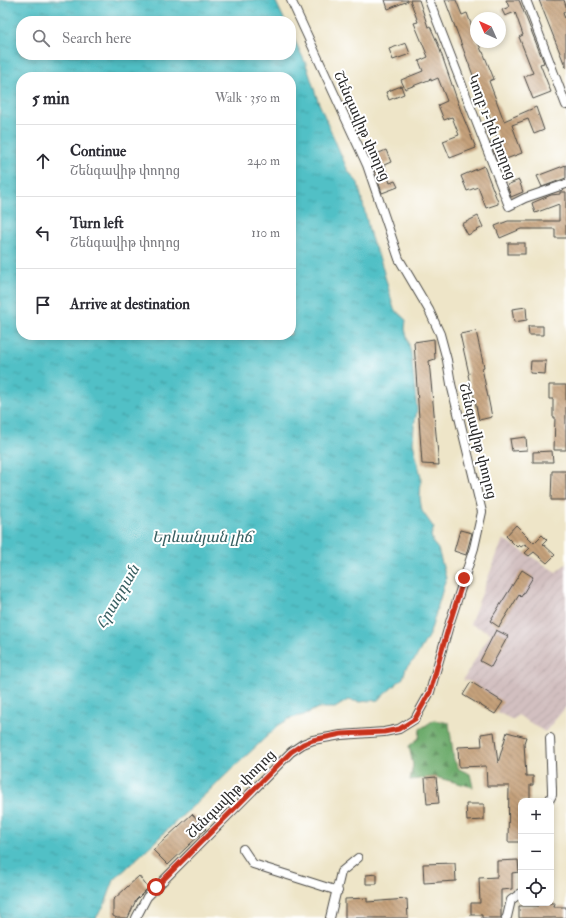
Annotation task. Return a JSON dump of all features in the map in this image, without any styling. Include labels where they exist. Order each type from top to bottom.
[{"type":"street","name":"Շենգավիթ փողոց","points":[[136,918],[147,897],[291,752],[303,744],[313,740],[341,734],[384,732],[399,729],[415,719],[430,692],[450,622],[474,548],[482,512],[440,334],[429,310],[399,259],[367,166],[291,0]]},
{"type":"street","name":"Կողբ 1-ին փողոց","points":[[429,0],[509,206],[525,198],[566,184]]},
{"type":"street","points":[[526,0],[566,105]]},
{"type":"street","points":[[550,738],[552,795],[550,798]]},
{"type":"street","points":[[242,849],[254,864],[338,891]]},
{"type":"street","points":[[330,918],[342,872],[358,858]]},
{"type":"street","points":[[506,918],[511,900],[518,895]]},
{"type":"shaded area","points":[[503,539],[556,572],[566,564],[566,707],[545,732],[518,715],[513,720],[497,712],[502,702],[471,682],[463,680],[491,633],[470,624]]},
{"type":"green space","points":[[434,720],[449,723],[454,760],[459,769],[470,774],[473,787],[435,777],[410,780],[413,765],[409,746],[419,738],[420,729]]},
{"type":"water","name":"Երևանյան լիճ","points":[[0,0],[275,0],[283,16],[16,16],[16,60],[296,60],[296,43],[306,64],[318,101],[348,171],[358,183],[371,238],[381,262],[394,309],[406,320],[405,329],[411,353],[417,410],[413,443],[421,477],[420,499],[422,511],[434,528],[431,535],[433,543],[438,549],[446,578],[430,633],[415,659],[406,668],[403,678],[378,700],[360,702],[348,700],[335,708],[318,708],[304,715],[291,718],[279,725],[114,880],[105,904],[96,918],[0,918]]},
{"type":"building","points":[[385,0],[408,0],[408,1],[388,9]]},
{"type":"building","points":[[410,0],[419,0],[428,27],[430,26],[438,44],[462,114],[476,148],[450,158],[443,141],[459,135],[452,117],[444,120],[438,105],[447,101],[438,78],[431,81],[431,79],[405,89],[401,80],[423,71],[419,61],[428,57],[414,23],[418,22]]},
{"type":"building","points":[[445,0],[456,0],[462,15],[467,13],[470,21],[470,48],[480,48],[483,52],[494,79],[489,81],[504,121],[536,107],[544,130],[534,134],[528,119],[512,125],[522,153],[498,162],[490,143],[498,140]]},
{"type":"building","points":[[506,0],[519,0],[544,63],[540,64],[551,92],[533,99],[524,76],[533,73],[519,37],[523,35],[515,12],[506,16],[506,12],[503,12],[502,10],[509,7]]},
{"type":"building","points":[[539,0],[564,0],[566,6],[566,11],[563,13],[566,21],[566,68]]},
{"type":"building","points":[[406,43],[410,54],[393,60],[389,49]]},
{"type":"building","points":[[401,86],[404,94],[389,100],[386,92]]},
{"type":"building","points":[[386,150],[391,162],[384,165],[390,183],[395,181],[398,187],[382,193],[370,157]]},
{"type":"building","points":[[566,165],[566,178],[542,187],[537,176]]},
{"type":"building","points":[[484,166],[498,202],[498,204],[486,208],[478,187],[467,191],[461,176]]},
{"type":"building","points":[[519,180],[523,192],[511,197],[507,185]]},
{"type":"building","points":[[560,192],[566,192],[566,238],[555,238],[555,229],[521,229],[500,238],[495,226],[508,221],[559,221],[559,204],[535,213],[532,203],[551,195],[560,194]]},
{"type":"building","points":[[478,216],[483,227],[468,235],[462,224]]},
{"type":"building","points":[[508,243],[525,243],[525,254],[508,254]]},
{"type":"building","points":[[526,307],[527,320],[514,322],[512,309]]},
{"type":"building","points":[[528,326],[543,326],[543,335],[529,335]]},
{"type":"building","points":[[476,331],[484,367],[482,368],[492,417],[479,420],[460,334]]},
{"type":"building","points":[[434,339],[435,359],[429,361],[439,465],[422,464],[414,342]]},
{"type":"building","points":[[531,361],[546,361],[545,374],[530,373]]},
{"type":"building","points":[[549,385],[566,385],[566,450],[554,450],[555,417],[553,417],[553,399],[549,399]]},
{"type":"building","points":[[526,437],[527,450],[512,451],[510,439]]},
{"type":"building","points":[[552,451],[553,462],[533,462],[533,452]]},
{"type":"building","points":[[552,471],[566,471],[566,500],[551,500]]},
{"type":"building","points":[[516,525],[534,543],[542,535],[547,540],[543,544],[555,555],[547,563],[534,552],[529,556],[525,553],[530,548],[525,544],[521,547],[519,545],[517,547],[506,536]]},
{"type":"building","points":[[460,530],[472,533],[466,555],[454,551]]},
{"type":"building","points":[[522,570],[533,577],[521,597],[519,595],[499,627],[490,621]]},
{"type":"building","points":[[496,630],[508,636],[491,667],[480,661]]},
{"type":"building","points":[[471,682],[503,702],[495,714],[463,695]]},
{"type":"building","points":[[494,732],[498,763],[507,732],[526,737],[524,743],[526,776],[533,776],[533,785],[530,785],[530,798],[518,798],[518,842],[508,842],[509,786],[487,786],[486,766],[459,767],[458,747],[482,746],[481,734]]},
{"type":"building","points":[[436,777],[439,803],[427,804],[425,778]]},
{"type":"building","points":[[466,804],[484,804],[484,820],[467,821]]},
{"type":"building","points":[[192,814],[206,829],[168,865],[153,850]]},
{"type":"building","points":[[518,860],[518,872],[512,873],[512,889],[501,890],[501,918],[482,918],[482,915],[471,915],[471,903],[480,903],[479,878],[497,877],[497,861]]},
{"type":"building","points":[[455,863],[456,881],[424,883],[423,864]]},
{"type":"building","points":[[377,874],[377,884],[366,884],[366,875]]},
{"type":"building","points":[[139,876],[148,888],[136,900],[128,918],[117,918],[113,916],[113,900]]},
{"type":"building","points":[[367,898],[367,902],[407,899],[408,918],[345,918],[345,899]]},
{"type":"building","points":[[555,903],[554,907],[566,907],[566,918],[519,918],[519,906],[554,906]]},
{"type":"route","points":[[156,887],[291,752],[303,744],[313,740],[341,734],[384,732],[399,729],[415,719],[420,713],[430,692],[464,578]]},
{"type":"water label","name":"Հրազդան","points":[[118,597]]}]
